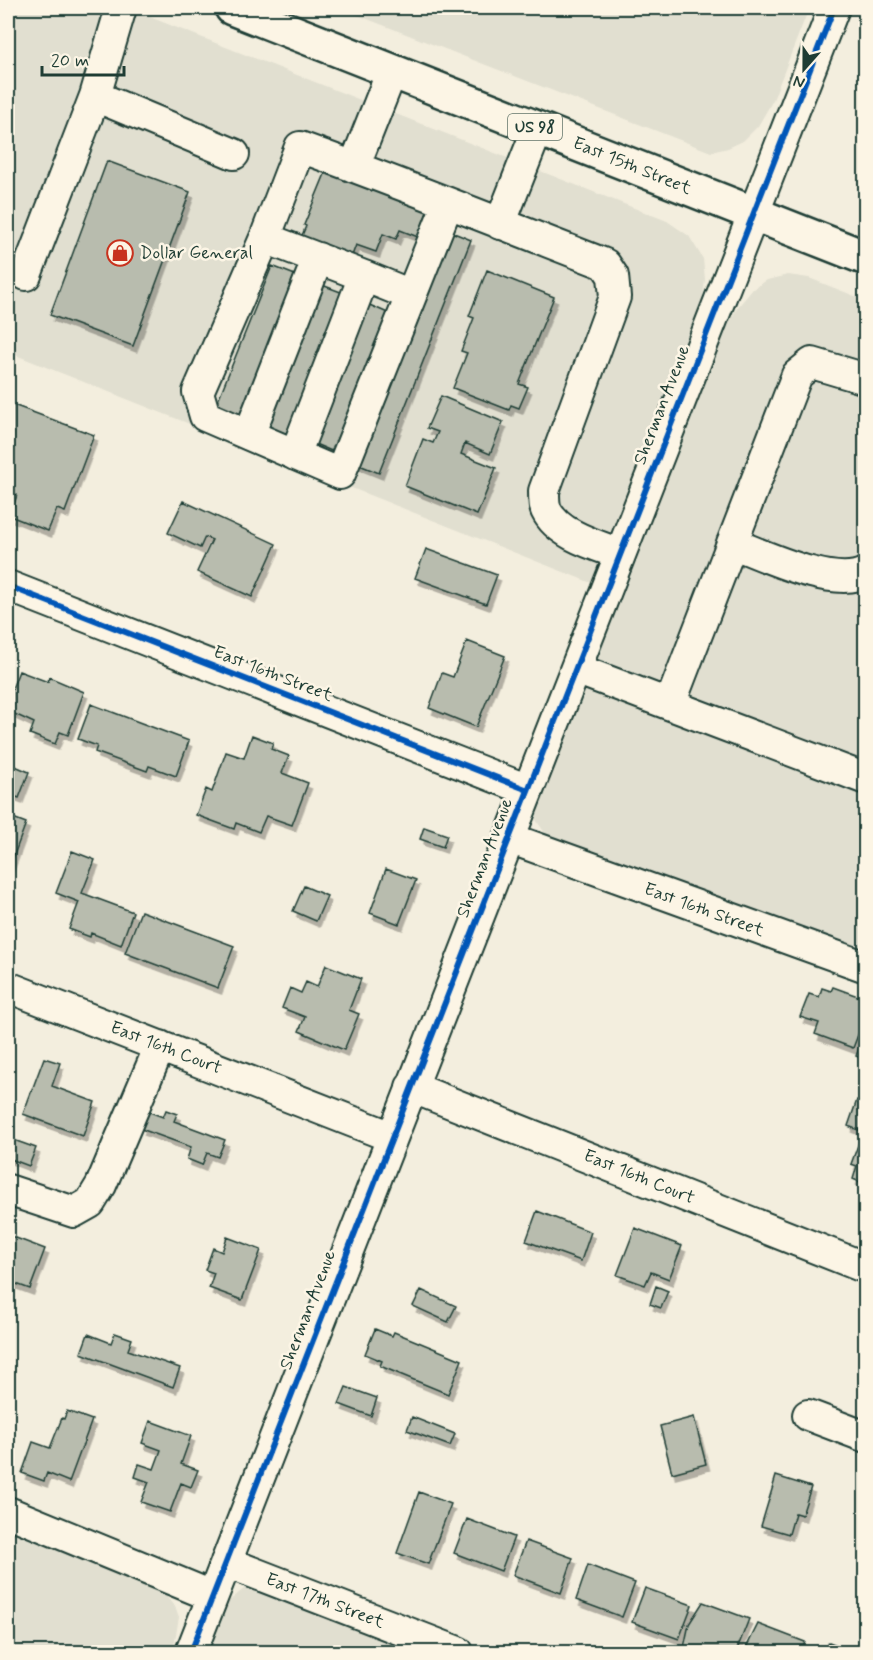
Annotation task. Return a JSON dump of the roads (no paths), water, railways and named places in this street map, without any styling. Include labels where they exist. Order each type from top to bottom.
[{"type":"main road","name":"East 15th Street","points":[[232,8],[866,258]]},
{"type":"street","points":[[26,275],[95,96],[121,8]]},
{"type":"street","name":"Sherman Avenue","points":[[191,1653],[834,8]]},
{"type":"street","points":[[354,167],[392,71]]},
{"type":"street","points":[[95,96],[234,154]]},
{"type":"street","points":[[501,224],[538,128]]},
{"type":"street","points":[[448,203],[340,474],[205,416],[198,392],[265,238],[300,147],[448,203],[605,264],[613,276],[615,297],[544,490],[546,509],[558,524],[587,541],[620,554]]},
{"type":"street","points":[[265,238],[411,295]]},
{"type":"street","points":[[249,435],[318,258]]},
{"type":"street","points":[[295,455],[364,276]]},
{"type":"street","points":[[670,704],[797,375],[812,363],[866,379]]},
{"type":"street","points":[[732,543],[803,571],[855,578],[866,572]]},
{"type":"street","name":"East 16th Street","points":[[8,586],[528,790]]},
{"type":"street","points":[[576,669],[866,779]]},
{"type":"street","name":"East 16th Street","points":[[509,838],[866,967]]},
{"type":"street","name":"East 16th Court","points":[[8,987],[392,1137]]},
{"type":"street","points":[[8,1190],[74,1212],[90,1203],[101,1185],[160,1046]]},
{"type":"street","name":"East 16th Court","points":[[411,1088],[866,1268]]},
{"type":"street","points":[[808,1415],[866,1437]]},
{"type":"street","points":[[8,1512],[212,1596]]},
{"type":"street","name":"East 17th Street","points":[[226,1562],[458,1653]]},
{"type":"place","name":"Dollar General","points":[[120,253]]}]
